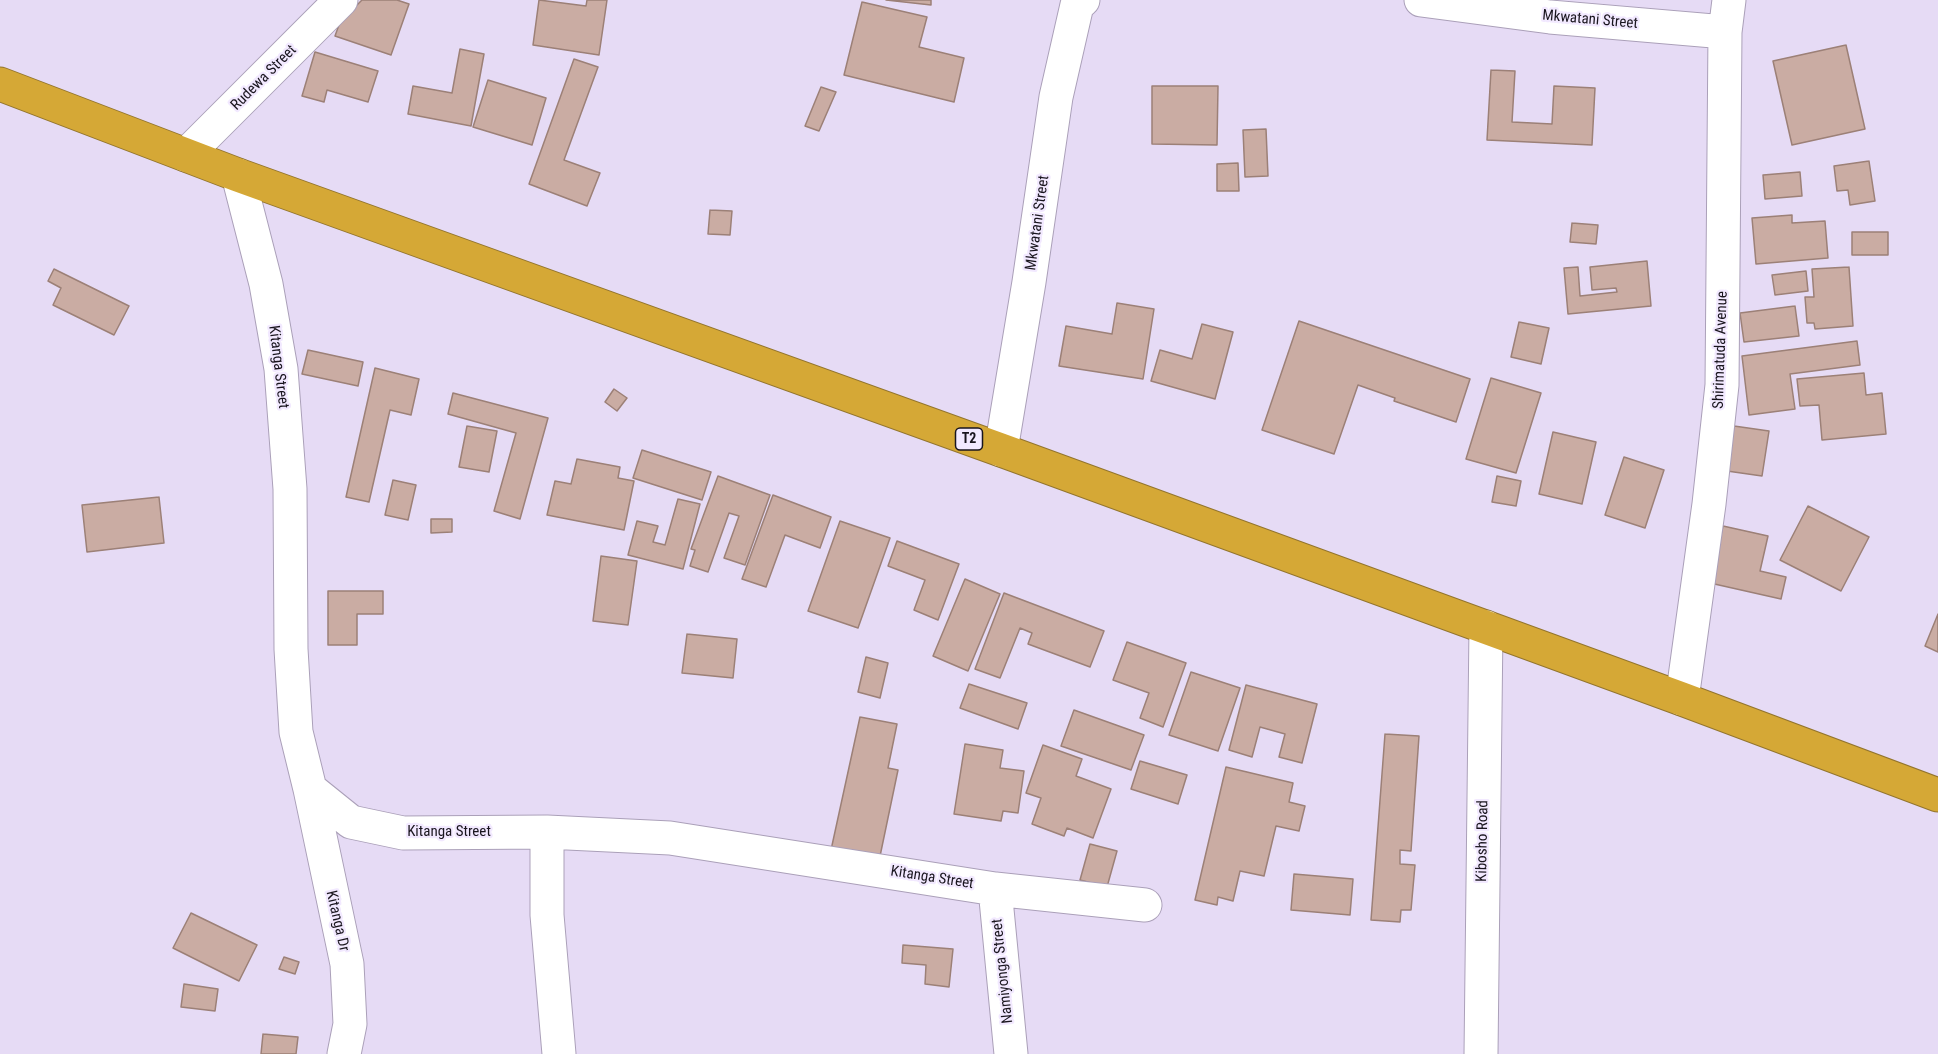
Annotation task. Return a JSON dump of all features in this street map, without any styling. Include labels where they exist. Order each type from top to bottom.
[{"type":"highway","name":"T2","points":[[0,84],[238,175],[1001,450],[1938,795]]},
{"type":"street","name":"Rudewa Street","points":[[186,155],[342,0]]},
{"type":"street","name":"Mkwatani Street","points":[[1001,450],[1029,282],[1056,97],[1077,5],[1083,0]]},
{"type":"street","name":"Mkwatani Street","points":[[1421,0],[1550,17],[1727,16]]},
{"type":"street","name":"Shirimatuda Avenue","points":[[1682,699],[1709,504],[1722,385],[1727,16]]},
{"type":"street","name":"Kitanga Street","points":[[238,175],[266,284],[280,369],[290,489],[291,649],[296,732],[310,789],[351,822],[403,833],[547,832],[670,838],[995,888],[1145,905]]},
{"type":"street","name":"Kibosho Road","points":[[1481,1054],[1486,627]]},
{"type":"street","name":"Kitanga Dr","points":[[310,789],[347,964],[350,1024],[344,1054]]},
{"type":"street","points":[[547,832],[547,915],[559,1054]]},
{"type":"street","name":"Namiyonga Street","points":[[995,888],[1011,1054]]},
{"type":"building","points":[[362,0],[397,0],[409,4],[391,55],[335,36],[340,22]]},
{"type":"building","points":[[539,0],[586,6],[587,0],[607,0],[599,55],[533,45]]},
{"type":"building","points":[[886,0],[931,0],[931,5]]},
{"type":"building","points":[[862,2],[927,17],[919,47],[964,58],[954,102],[844,75]]},
{"type":"building","points":[[1846,45],[1865,129],[1792,145],[1773,61]]},
{"type":"building","points":[[460,49],[484,54],[471,126],[408,114],[413,86],[452,93]]},
{"type":"building","points":[[315,52],[378,71],[368,102],[327,90],[324,102],[302,96]]},
{"type":"building","points":[[574,59],[598,67],[564,160],[600,173],[587,206],[529,184]]},
{"type":"building","points":[[1491,70],[1515,71],[1512,122],[1552,124],[1554,86],[1595,88],[1592,145],[1487,140]]},
{"type":"building","points":[[488,80],[546,98],[532,145],[473,127]]},
{"type":"building","points":[[1152,86],[1218,86],[1217,145],[1152,144]]},
{"type":"building","points":[[821,87],[836,92],[819,131],[805,126]]},
{"type":"building","points":[[1266,129],[1268,176],[1245,177],[1243,130]]},
{"type":"building","points":[[1869,161],[1875,201],[1850,205],[1848,190],[1837,191],[1834,166]]},
{"type":"building","points":[[1238,163],[1239,191],[1217,191],[1217,164]]},
{"type":"building","points":[[1800,172],[1802,196],[1765,199],[1763,175]]},
{"type":"building","points":[[710,210],[732,211],[730,235],[708,234]]},
{"type":"building","points":[[1792,215],[1792,223],[1825,221],[1828,258],[1756,264],[1752,218]]},
{"type":"building","points":[[1572,223],[1598,225],[1596,244],[1570,242]]},
{"type":"building","points":[[1852,232],[1888,232],[1888,255],[1852,255]]},
{"type":"building","points":[[1647,261],[1651,306],[1568,314],[1564,268],[1578,267],[1580,296],[1617,292],[1616,288],[1592,290],[1590,267]]},
{"type":"building","points":[[1849,267],[1853,326],[1815,329],[1814,323],[1807,323],[1805,297],[1814,297],[1812,269]]},
{"type":"building","points":[[54,269],[129,306],[114,335],[53,305],[61,288],[48,281]]},
{"type":"building","points":[[1806,271],[1808,291],[1775,295],[1772,275]]},
{"type":"building","points":[[1117,303],[1154,309],[1143,379],[1059,366],[1066,326],[1112,334]]},
{"type":"building","points":[[1795,306],[1799,336],[1744,342],[1740,313]]},
{"type":"building","points":[[1299,321],[1470,379],[1456,422],[1394,401],[1395,398],[1358,385],[1334,454],[1262,430]]},
{"type":"building","points":[[1519,322],[1549,328],[1541,364],[1511,357]]},
{"type":"building","points":[[1202,324],[1233,332],[1215,399],[1151,381],[1160,350],[1192,359]]},
{"type":"building","points":[[1857,341],[1860,365],[1790,374],[1795,409],[1749,415],[1742,356]]},
{"type":"building","points":[[308,350],[363,362],[358,386],[302,374]]},
{"type":"building","points":[[375,368],[419,379],[411,415],[390,410],[369,502],[346,497]]},
{"type":"building","points":[[1864,373],[1866,395],[1882,393],[1886,434],[1822,440],[1819,405],[1800,406],[1797,379]]},
{"type":"building","points":[[1491,378],[1541,393],[1516,473],[1466,459]]},
{"type":"building","points":[[614,389],[627,398],[617,411],[605,402]]},
{"type":"building","points":[[453,393],[548,418],[520,519],[494,511],[516,433],[448,414]]},
{"type":"building","points":[[467,426],[497,431],[489,472],[459,467]]},
{"type":"building","points":[[1734,426],[1769,431],[1762,476],[1727,471]]},
{"type":"building","points":[[1553,432],[1596,442],[1582,504],[1539,494]]},
{"type":"building","points":[[642,450],[711,472],[702,500],[633,478]]},
{"type":"building","points":[[1624,457],[1664,470],[1645,528],[1605,515]]},
{"type":"building","points":[[577,459],[620,467],[618,478],[634,481],[624,530],[547,515],[555,481],[571,484]]},
{"type":"building","points":[[718,476],[770,495],[745,565],[724,558],[739,516],[729,513],[708,572],[690,566],[695,550],[691,549]]},
{"type":"building","points":[[1497,476],[1521,481],[1516,506],[1492,502]]},
{"type":"building","points":[[393,480],[416,485],[408,520],[385,515]]},
{"type":"building","points":[[773,495],[831,517],[820,548],[785,535],[766,587],[742,579]]},
{"type":"building","points":[[159,497],[164,543],[87,552],[82,505]]},
{"type":"building","points":[[678,499],[700,504],[683,569],[628,555],[637,521],[658,526],[653,542],[665,545]]},
{"type":"building","points":[[1808,506],[1869,537],[1841,591],[1780,560]]},
{"type":"building","points":[[431,519],[452,519],[452,532],[431,533]]},
{"type":"building","points":[[840,521],[890,538],[858,628],[808,611]]},
{"type":"building","points":[[1723,526],[1768,536],[1760,571],[1786,577],[1781,599],[1710,583]]},
{"type":"building","points":[[897,541],[959,564],[938,620],[914,610],[925,580],[888,566]]},
{"type":"building","points":[[601,556],[637,561],[628,625],[593,621]]},
{"type":"building","points":[[965,579],[1000,594],[968,671],[933,656]]},
{"type":"building","points":[[328,591],[383,591],[383,614],[357,614],[357,645],[328,645]]},
{"type":"building","points":[[1004,593],[1104,631],[1090,667],[1028,644],[1032,633],[1020,628],[1000,678],[975,669]]},
{"type":"building","points":[[1938,614],[1938,652],[1925,646]]},
{"type":"building","points":[[687,634],[737,639],[733,678],[682,673]]},
{"type":"building","points":[[1127,642],[1186,663],[1163,727],[1140,718],[1149,693],[1113,680]]},
{"type":"building","points":[[866,657],[888,663],[880,698],[858,692]]},
{"type":"building","points":[[1191,672],[1240,688],[1218,751],[1169,735]]},
{"type":"building","points":[[969,684],[1027,703],[1018,729],[960,708]]},
{"type":"building","points":[[1246,685],[1317,704],[1302,763],[1279,757],[1285,734],[1260,727],[1252,757],[1229,750]]},
{"type":"building","points":[[1074,710],[1144,735],[1131,770],[1061,746]]},
{"type":"building","points":[[860,717],[897,724],[888,768],[898,770],[879,861],[831,850]]},
{"type":"building","points":[[1385,734],[1419,736],[1411,851],[1400,850],[1400,864],[1415,865],[1411,910],[1401,910],[1400,922],[1371,920]]},
{"type":"building","points":[[965,744],[1003,750],[1000,768],[1024,771],[1018,813],[1003,811],[1001,821],[954,814]]},
{"type":"building","points":[[1043,745],[1082,759],[1076,776],[1111,789],[1093,838],[1067,828],[1064,836],[1032,824],[1041,798],[1026,793]]},
{"type":"building","points":[[1140,761],[1187,775],[1178,804],[1131,789]]},
{"type":"building","points":[[1226,767],[1293,783],[1289,802],[1305,806],[1299,831],[1276,826],[1264,876],[1240,871],[1233,901],[1218,897],[1217,905],[1195,900]]},
{"type":"building","points":[[1090,844],[1117,851],[1107,887],[1080,880]]},
{"type":"building","points":[[1294,874],[1353,879],[1350,915],[1291,910]]},
{"type":"building","points":[[191,913],[257,945],[239,981],[173,948]]},
{"type":"building","points":[[903,945],[953,949],[949,987],[925,984],[926,965],[902,963]]},
{"type":"building","points":[[284,957],[299,962],[295,974],[279,969]]},
{"type":"building","points":[[184,984],[218,989],[215,1011],[181,1007]]},
{"type":"building","points":[[263,1034],[298,1037],[296,1054],[261,1054]]}]
